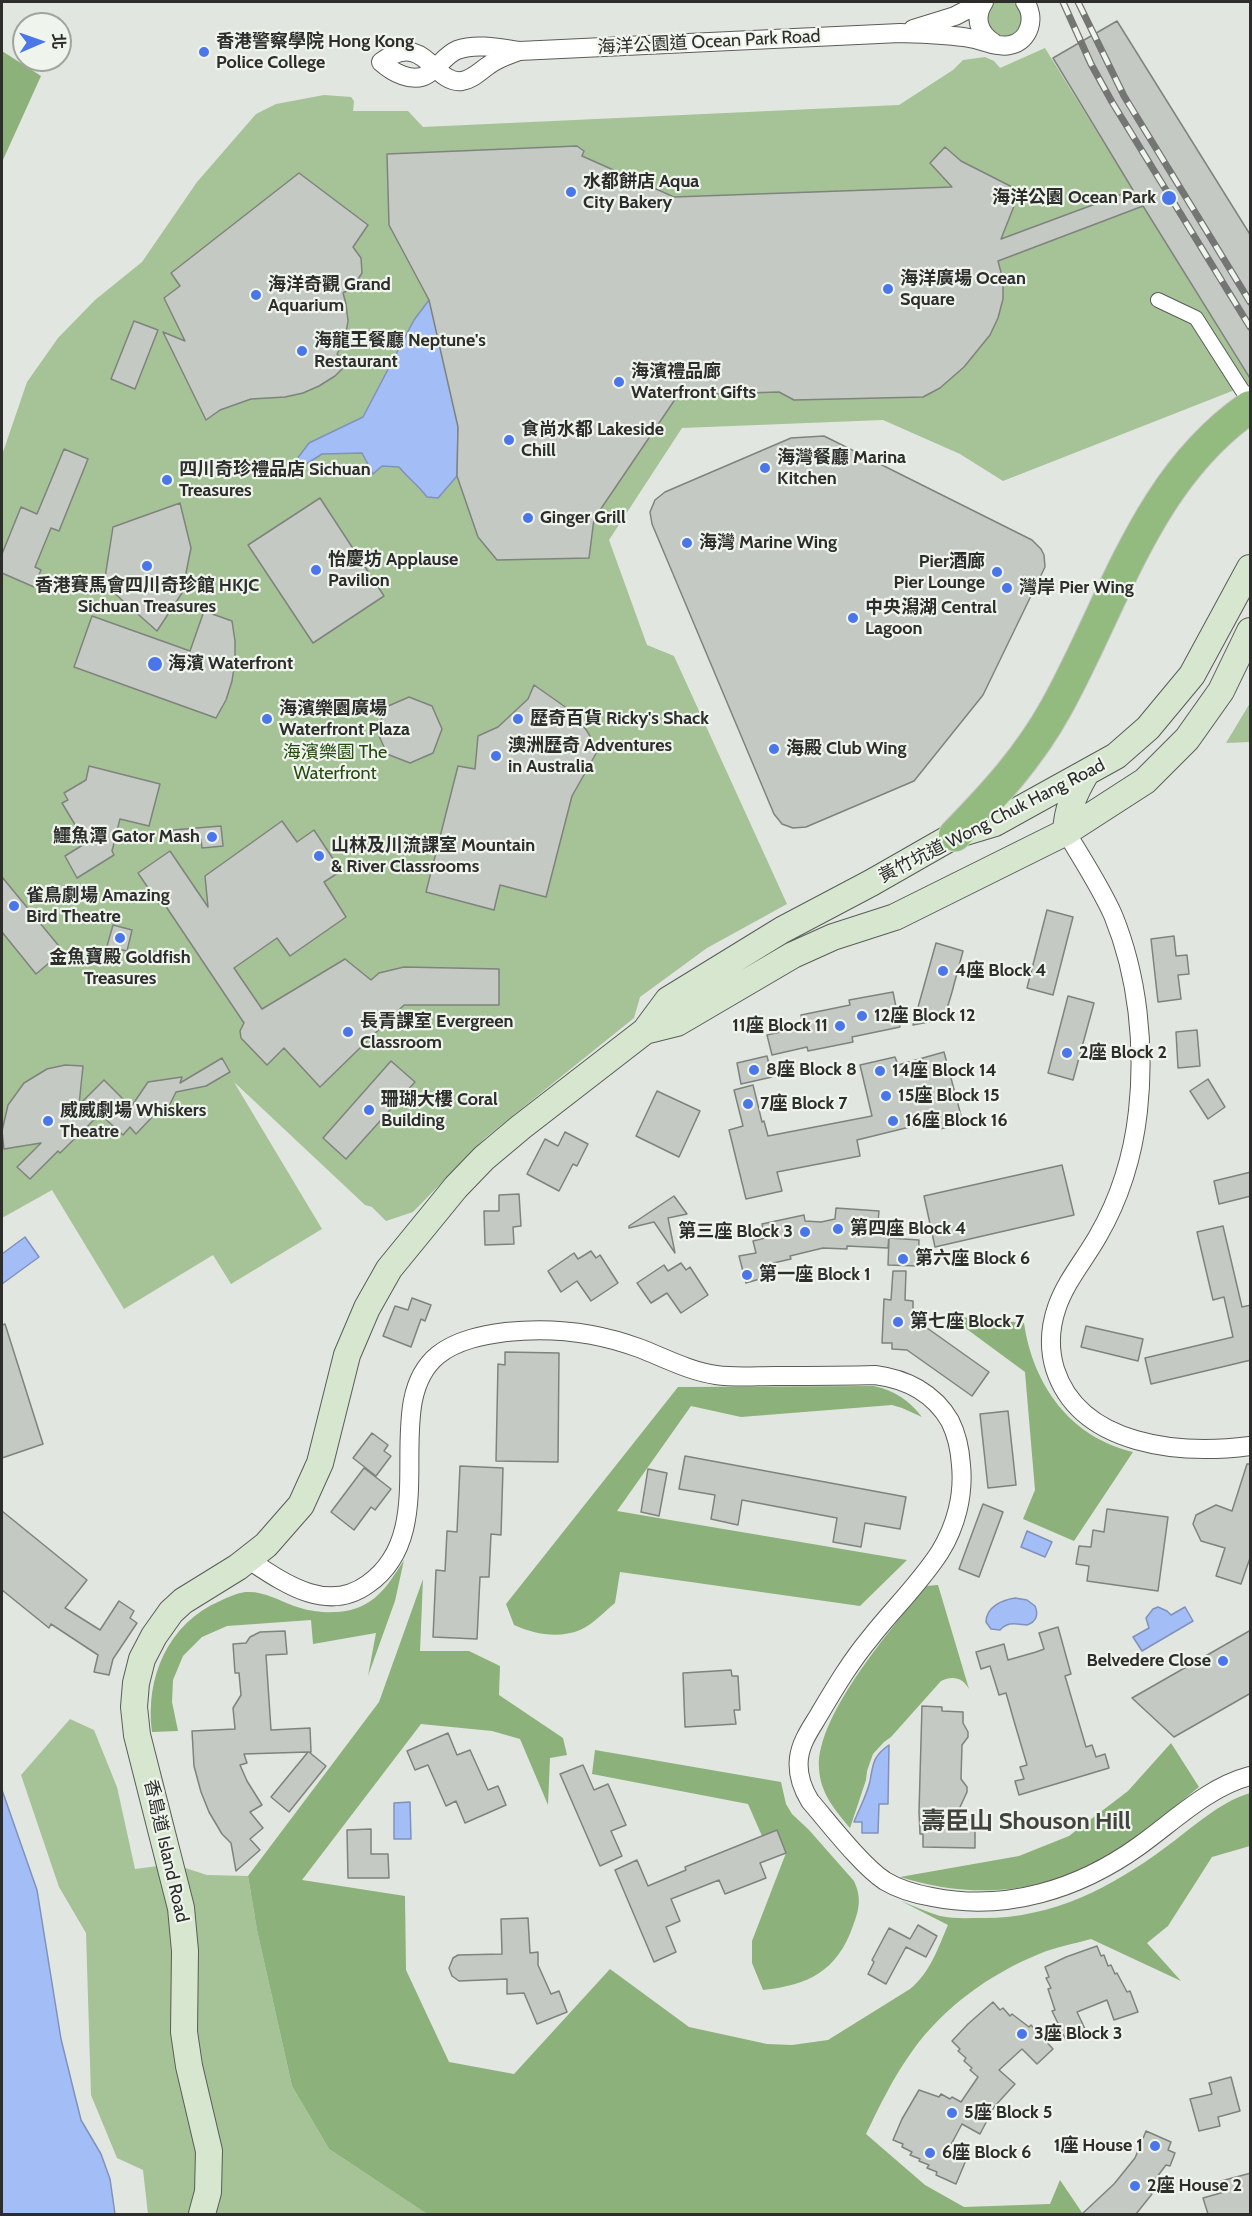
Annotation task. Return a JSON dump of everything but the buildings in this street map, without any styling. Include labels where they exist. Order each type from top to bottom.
[{"type":"highway","points":[[955,835],[1003,786],[1041,734],[1057,707],[1140,538],[1166,493],[1184,468],[1219,431],[1251,407]]},
{"type":"main road","name":"黃竹坑道 Wong Chuk Hang Road","points":[[243,1564],[279,1530],[308,1492],[320,1463],[339,1382],[354,1337],[376,1291],[407,1245],[456,1187],[493,1151],[645,1031],[668,1000],[782,930],[955,835],[995,823],[1116,756],[1149,728],[1192,675],[1251,568]]},
{"type":"main road","name":"黃竹坑道 Wong Chuk Hang Road","points":[[645,1031],[677,1023],[793,955],[833,937],[895,917],[1065,832],[1145,781],[1187,739],[1221,691],[1251,631]]},
{"type":"main road","points":[[1015,813],[1048,822],[1065,832],[1066,816],[1084,775]]},
{"type":"main road","points":[[871,883],[872,896],[880,909],[895,917]]},
{"type":"main road","name":"香島道 Island Road","points":[[202,2214],[208,2192],[209,2151],[190,2074],[184,2032],[185,1951],[181,1908],[137,1735],[134,1696],[142,1659],[161,1625],[183,1601],[243,1564]]},
{"type":"street","name":"海洋公園道 Ocean Park Road","points":[[900,33],[954,16],[983,2]]},
{"type":"street","name":"海洋公園道 Ocean Park Road","points":[[983,2],[978,15],[978,24],[987,38],[994,43]]},
{"type":"street","name":"海洋公園道 Ocean Park Road","points":[[519,51],[489,65],[470,79],[459,82],[446,78],[435,67],[457,50],[470,47],[519,51],[900,33],[945,35],[1010,45],[1023,38],[1028,32],[1031,16],[1025,2]]},
{"type":"street","points":[[1158,300],[1196,318],[1242,390],[1251,397]]},
{"type":"street","points":[[1065,832],[1112,913],[1129,965],[1139,1019],[1140,1079],[1135,1132],[1125,1177],[1108,1218],[1058,1305],[1051,1334],[1054,1364],[1062,1385],[1074,1404],[1091,1420],[1111,1431],[1145,1442],[1186,1448],[1251,1446]]},
{"type":"street","points":[[243,1564],[288,1586],[311,1594],[346,1595],[372,1582],[394,1552],[406,1524],[412,1406],[418,1383],[430,1363],[438,1355],[458,1343],[475,1338],[515,1331],[557,1329],[637,1347],[690,1369],[717,1376],[875,1375],[889,1377],[909,1384],[927,1395],[947,1417],[954,1429],[959,1449],[961,1489],[954,1522],[940,1552],[853,1660],[802,1745],[799,1769],[804,1791],[810,1801],[870,1868],[895,1887],[943,1899],[992,1902],[1037,1895],[1066,1886],[1103,1869],[1139,1847],[1226,1784],[1251,1776]]},
{"type":"green space","points":[[1004,0],[1017,5],[1022,18],[1017,31],[1004,36],[991,31],[986,18],[991,5]]},
{"type":"green space","name":"海濱樂園 The Waterfront","points":[[1045,48],[1250,380],[1250,384],[1003,481],[960,454],[883,420],[682,428],[609,540],[647,645],[674,656],[787,904],[707,948],[640,997],[634,1018],[485,1138],[413,1212],[386,1221],[372,1207],[365,1205],[234,1082],[322,1229],[231,1284],[213,1255],[124,1309],[52,1190],[2,1218],[2,455],[27,382],[58,338],[95,300],[142,262],[197,182],[256,114],[276,104],[324,95],[351,97],[354,101],[353,111],[408,111],[423,127],[899,105],[953,70],[963,60],[985,57],[994,61],[1000,68]]},
{"type":"green space","points":[[2,51],[12,57],[12,72],[35,72],[41,76],[2,162]]},
{"type":"green space","points":[[1250,703],[1250,742],[1226,743]]},
{"type":"green space","points":[[949,1316],[1024,1323],[1036,1367],[1058,1405],[1073,1421],[1091,1434],[1111,1445],[1133,1452],[1074,1541],[1023,1519],[1035,1490],[1025,1372]]},
{"type":"green space","points":[[874,1386],[901,1397],[922,1417],[892,1405],[741,1417],[691,1406],[617,1511],[907,1560],[860,1606],[620,1572],[615,1603],[580,1630],[555,1635],[538,1633],[514,1625],[506,1604],[678,1387]]},
{"type":"green space","points":[[404,1560],[395,1601],[368,1676],[376,1633],[313,1644],[311,1620],[227,1626],[202,1637],[183,1656],[173,1680],[172,1702],[178,1731],[152,1732],[152,1692],[164,1654],[186,1623],[202,1611],[229,1597],[246,1592],[265,1594],[312,1611],[352,1610],[361,1607],[380,1594]]},
{"type":"green space","points":[[423,1579],[420,1651],[469,1651],[500,1666],[499,1695],[563,1738],[567,1755],[550,1758],[548,1805],[520,1739],[492,1731],[421,1724],[302,1880],[405,1896],[406,1970],[449,2062],[514,2074],[610,1969],[689,2027],[767,2044],[792,2045],[828,2040],[910,1989],[933,1960],[948,1925],[901,1901],[940,1916],[955,1918],[1007,1917],[1056,1907],[1124,1876],[1216,1809],[1250,1793],[1250,1846],[1212,1857],[1168,1926],[1147,1943],[1181,1981],[1091,1939],[1051,1949],[1021,1962],[969,1993],[925,2034],[900,2070],[866,2134],[925,2185],[964,2207],[1050,2204],[1060,2180],[1083,2214],[427,2214],[329,2149],[292,2086],[257,1930],[248,1876],[379,1702]]},
{"type":"green space","points":[[938,1585],[969,1689],[964,1682],[957,1679],[950,1678],[941,1681],[873,1754],[850,1828],[829,1801],[822,1785],[819,1768],[821,1747],[830,1723],[859,1672],[926,1586]]},
{"type":"green space","points":[[70,1719],[94,1730],[117,1787],[135,1869],[173,1864],[207,1875],[248,1876],[257,1930],[292,2086],[329,2149],[427,2214],[148,2214],[143,2170],[117,2158],[91,2095],[86,1933],[59,1887],[21,1775]]},
{"type":"green space","points":[[1171,1743],[1199,1787],[1132,1841],[1083,1869],[1032,1886],[1006,1889],[953,1888],[900,1877],[1019,1856],[1069,1836],[1128,1791]]},
{"type":"green space","points":[[595,1750],[781,1782],[786,1804],[792,1814],[854,1881],[858,1893],[858,1909],[853,1926],[839,1954],[830,1965],[819,1973],[794,1984],[763,1990],[752,1963],[752,1941],[786,1853],[777,1830],[762,1836],[748,1804],[592,1774]]},
{"type":"water","points":[[429,282],[475,422],[458,428],[457,476],[438,498],[427,497],[399,467],[382,466],[373,474],[362,453],[322,454],[292,473],[288,471],[309,443],[363,417],[414,320],[429,300]]},
{"type":"water","points":[[25,1237],[39,1257],[2,1284],[2,1254]]},
{"type":"water","points":[[1027,1531],[1052,1542],[1045,1557],[1021,1547]]},
{"type":"water","points":[[1015,1598],[1027,1600],[1035,1606],[1037,1615],[1035,1620],[1027,1625],[1012,1624],[1000,1630],[991,1629],[986,1622],[992,1608],[1005,1600]]},
{"type":"water","points":[[1158,1607],[1171,1615],[1185,1607],[1193,1621],[1142,1651],[1133,1637],[1149,1628],[1146,1618],[1153,1609]]},
{"type":"water","points":[[889,1745],[888,1804],[879,1804],[878,1833],[862,1833],[862,1822],[854,1822],[867,1791],[875,1761]]},
{"type":"water","points":[[2,1790],[37,1890],[61,2039],[81,2120],[101,2154],[110,2179],[115,2214],[2,2214]]},
{"type":"water","points":[[410,1802],[411,1839],[394,1839],[394,1803]]},
{"type":"railway","points":[[1063,2],[1091,64],[1112,102],[1250,327]]},
{"type":"railway","points":[[1078,2],[1124,96],[1250,302]]},
{"type":"place","name":"香港警察學院 Hong Kong Police College","points":[[204,52]]},
{"type":"place","name":"水都餅店 Aqua City Bakery","points":[[571,192]]},
{"type":"place","name":"海洋公園 Ocean Park","points":[[1169,198]]},
{"type":"place","name":"海洋廣場 Ocean Square","points":[[888,289]]},
{"type":"place","name":"海洋奇觀 Grand Aquarium","points":[[256,295]]},
{"type":"place","name":"海龍王餐廳 Neptune's Restaurant","points":[[302,351]]},
{"type":"place","name":"海濱禮品廊 Waterfront Gifts","points":[[619,382]]},
{"type":"place","name":"食尚水都 Lakeside Chill","points":[[509,440]]},
{"type":"place","name":"海灣餐廳 Marina Kitchen","points":[[765,468]]},
{"type":"place","name":"四川奇珍禮品店 Sichuan Treasures","points":[[167,480]]},
{"type":"place","name":"Ginger Grill","points":[[528,518]]},
{"type":"place","name":"海灣 Marine Wing","points":[[687,543]]},
{"type":"place","name":"香港賽馬會四川奇珍館 HKJC Sichuan Treasures","points":[[147,566]]},
{"type":"place","name":"怡慶坊 Applause Pavilion","points":[[316,570]]},
{"type":"place","name":"Pier酒廊 Pier Lounge","points":[[997,572]]},
{"type":"place","name":"灣岸 Pier Wing","points":[[1007,588]]},
{"type":"place","name":"中央潟湖 Central Lagoon","points":[[853,618]]},
{"type":"place","name":"海濱 Waterfront","points":[[155,664]]},
{"type":"place","name":"海濱樂園廣場 Waterfront Plaza","points":[[267,719]]},
{"type":"place","name":"歷奇百貨 Ricky's Shack","points":[[518,719]]},
{"type":"place","name":"海殿 Club Wing","points":[[774,749]]},
{"type":"place","name":"澳洲歷奇 Adventures in Australia","points":[[496,756]]},
{"type":"place","name":"鱷魚潭 Gator Mash","points":[[212,837]]},
{"type":"place","name":"山林及川流課室 Mountain & River Classrooms","points":[[319,856]]},
{"type":"place","name":"雀鳥劇場 Amazing Bird Theatre","points":[[14,906]]},
{"type":"place","name":"金魚寶殿 Goldfish Treasures","points":[[120,938]]},
{"type":"place","name":"4座 Block 4","points":[[943,971]]},
{"type":"place","name":"12座 Block 12","points":[[862,1016]]},
{"type":"place","name":"11座 Block 11","points":[[840,1026]]},
{"type":"place","name":"長青課室 Evergreen Classroom","points":[[348,1032]]},
{"type":"place","name":"2座 Block 2","points":[[1067,1053]]},
{"type":"place","name":"8座 Block 8","points":[[754,1070]]},
{"type":"place","name":"14座 Block 14","points":[[880,1071]]},
{"type":"place","name":"15座 Block 15","points":[[886,1096]]},
{"type":"place","name":"7座 Block 7","points":[[748,1104]]},
{"type":"place","name":"珊瑚大樓 Coral Building","points":[[369,1110]]},
{"type":"place","name":"威威劇場 Whiskers Theatre","points":[[48,1121]]},
{"type":"place","name":"16座 Block 16","points":[[893,1121]]},
{"type":"place","name":"第四座 Block 4","points":[[838,1229]]},
{"type":"place","name":"第三座 Block 3","points":[[805,1232]]},
{"type":"place","name":"第六座 Block 6","points":[[903,1259]]},
{"type":"place","name":"第一座 Block 1","points":[[747,1275]]},
{"type":"place","name":"第七座 Block 7","points":[[898,1322]]},
{"type":"place","name":"Belvedere Close","points":[[1223,1661]]},
{"type":"place","name":"3座 Block 3","points":[[1022,2034]]},
{"type":"place","name":"5座 Block 5","points":[[952,2113]]},
{"type":"place","name":"1座 House 1","points":[[1155,2146]]},
{"type":"place","name":"6座 Block 6","points":[[930,2153]]},
{"type":"place","name":"2座 House 2","points":[[1135,2186]]},
{"type":"district","name":"壽臣山 Shouson Hill","points":[[1026,1822]]}]
